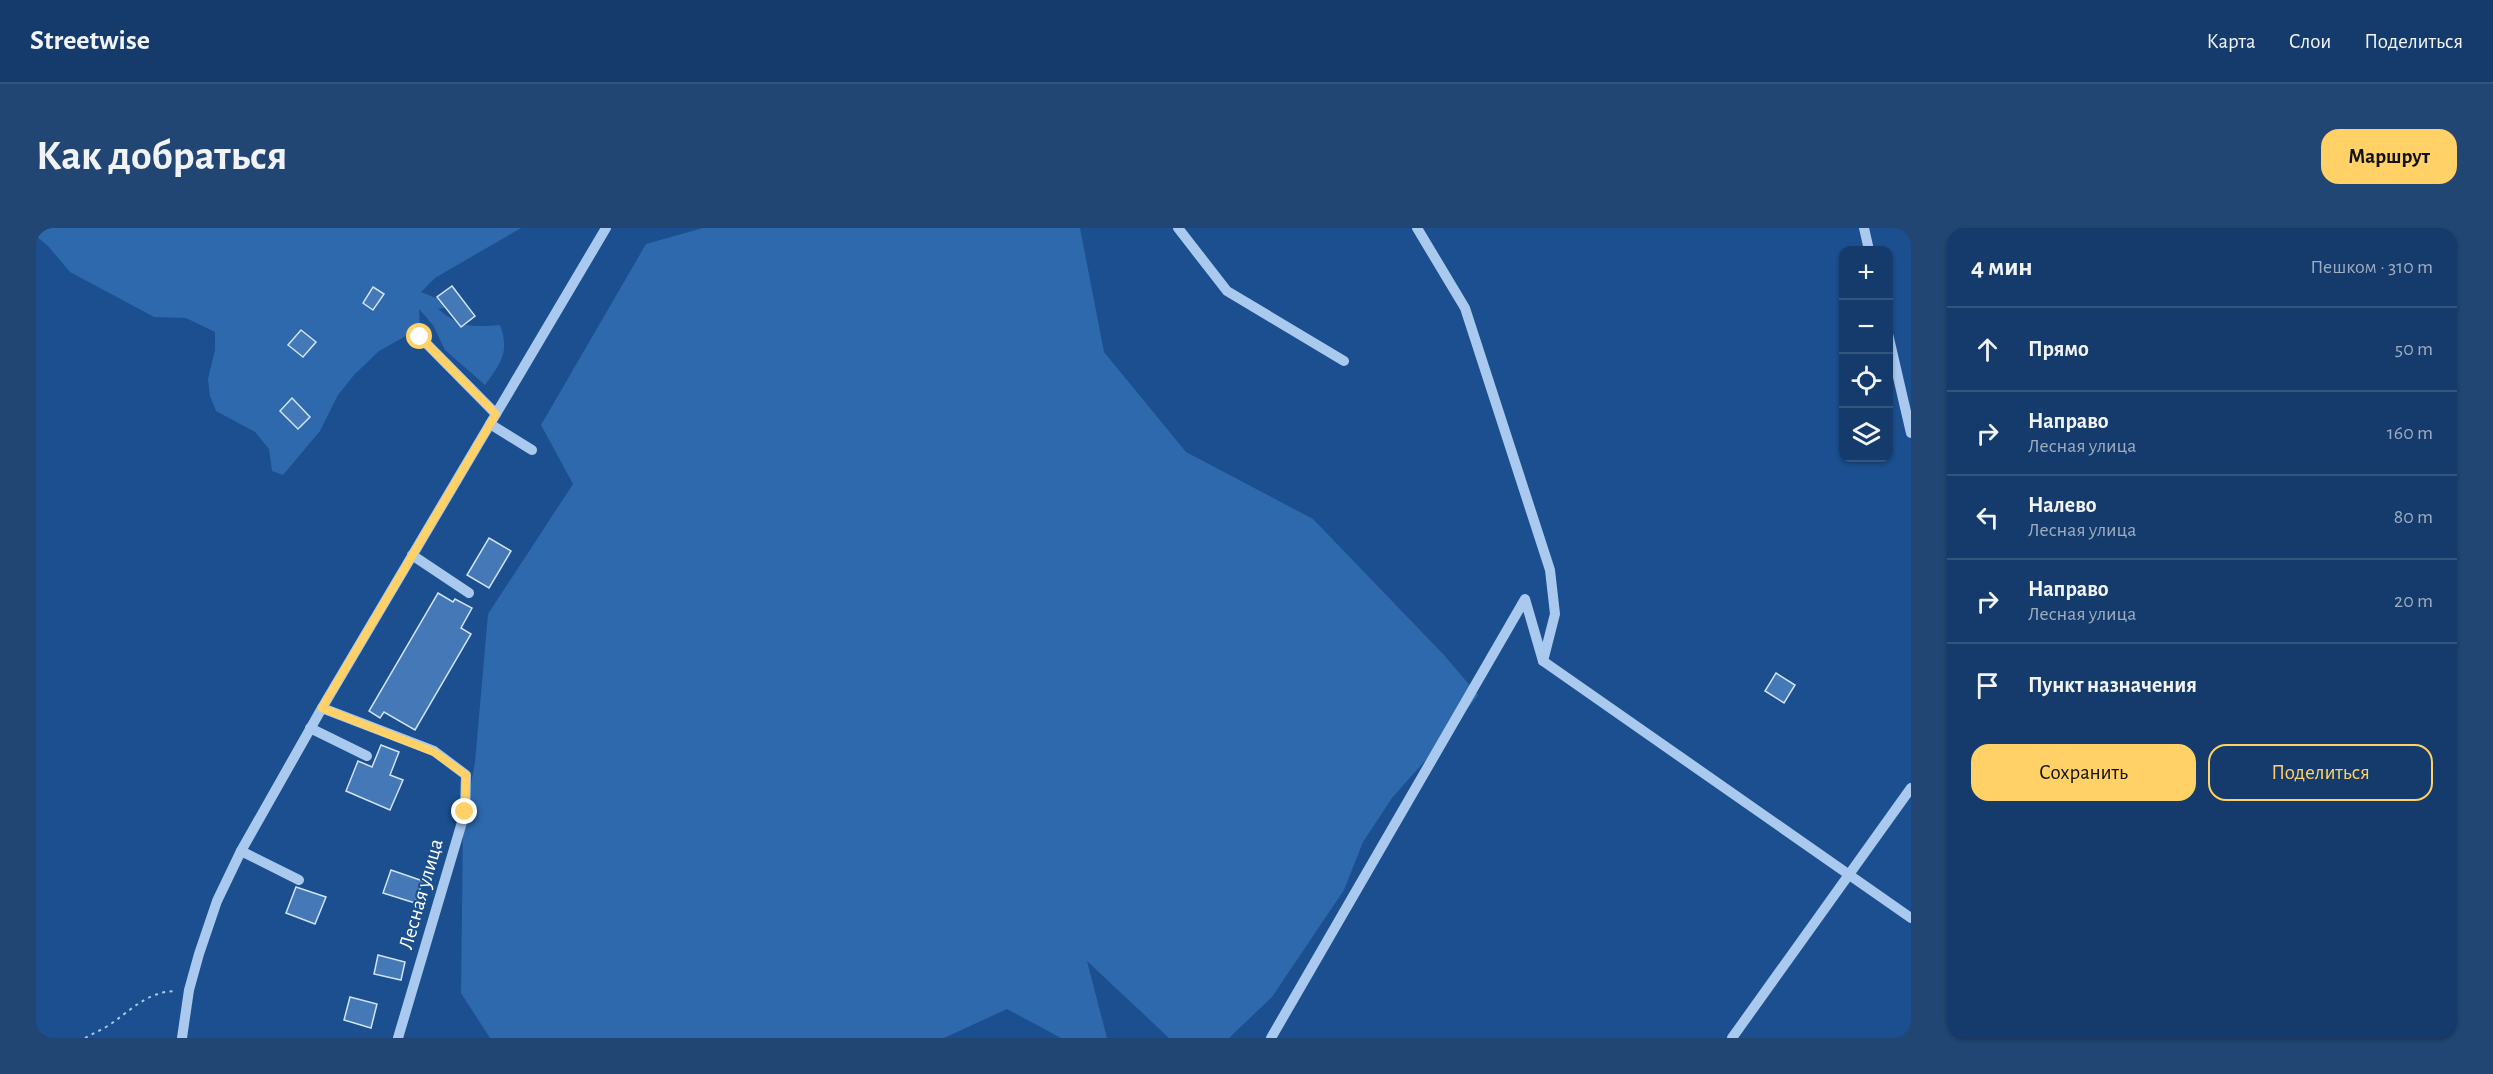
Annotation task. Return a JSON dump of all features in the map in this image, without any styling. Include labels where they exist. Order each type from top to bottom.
[{"type":"street","points":[[182,1038],[189,990],[217,901],[241,851],[310,728],[606,228]]},
{"type":"street","points":[[1178,228],[1227,291],[1344,361]]},
{"type":"street","points":[[1417,228],[1466,308],[1550,570],[1556,614],[1543,661]]},
{"type":"street","points":[[1864,228],[1868,246]]},
{"type":"street","points":[[420,337],[496,414]]},
{"type":"street","points":[[1893,354],[1911,433]]},
{"type":"street","points":[[490,424],[532,450]]},
{"type":"street","points":[[412,555],[469,593]]},
{"type":"street","points":[[1271,1038],[1525,599],[1543,661],[1911,918]]},
{"type":"street","name":"Лесная улица","points":[[322,708],[434,752],[466,775],[465,812],[398,1038]]},
{"type":"street","points":[[310,728],[367,756]]},
{"type":"street","points":[[1732,1038],[1911,788]]},
{"type":"street","points":[[241,851],[299,880]]},
{"type":"path","points":[[85,1038],[106,1027],[141,1000],[164,991],[189,990]]},
{"type":"shaded area","points":[[36,228],[521,228],[435,278],[421,292],[456,306],[438,309],[460,323],[474,326],[500,325],[504,350],[496,370],[485,385],[445,350],[433,325],[419,309],[420,328],[379,351],[354,375],[338,395],[320,431],[283,475],[272,471],[269,449],[255,432],[216,411],[210,396],[208,379],[215,350],[215,332],[186,318],[154,317],[70,272],[48,246],[36,236]]},
{"type":"shaded area","points":[[703,228],[1080,228],[1104,352],[1186,452],[1313,519],[1444,655],[1478,695],[1447,736],[1392,798],[1363,842],[1344,890],[1272,997],[1229,1038],[1169,1038],[1087,961],[1107,1038],[1061,1038],[1007,1009],[944,1038],[490,1038],[461,993],[463,828],[475,762],[488,614],[573,484],[541,425],[646,244]]},
{"type":"building","points":[[452,286],[475,316],[461,327],[437,297]]},
{"type":"building","points":[[373,287],[384,294],[373,310],[363,303]]},
{"type":"building","points":[[301,330],[316,342],[303,357],[288,345]]},
{"type":"building","points":[[292,398],[310,417],[298,429],[280,411]]},
{"type":"building","points":[[489,538],[511,551],[489,588],[467,575]]},
{"type":"building","points":[[438,593],[453,602],[455,599],[472,608],[461,628],[471,634],[415,730],[384,712],[380,718],[369,711]]},
{"type":"building","points":[[1776,673],[1795,685],[1784,703],[1765,691]]},
{"type":"building","points":[[381,745],[399,752],[390,775],[403,780],[390,810],[346,791],[358,761],[372,767]]},
{"type":"building","points":[[391,870],[423,881],[415,903],[383,893]]},
{"type":"building","points":[[296,887],[326,897],[315,924],[286,913]]},
{"type":"building","points":[[378,955],[405,962],[401,980],[374,974]]},
{"type":"building","points":[[350,997],[377,1004],[371,1028],[344,1020]]},
{"type":"route","points":[[420,337],[496,414],[322,708],[434,752],[466,775],[465,812]]}]
